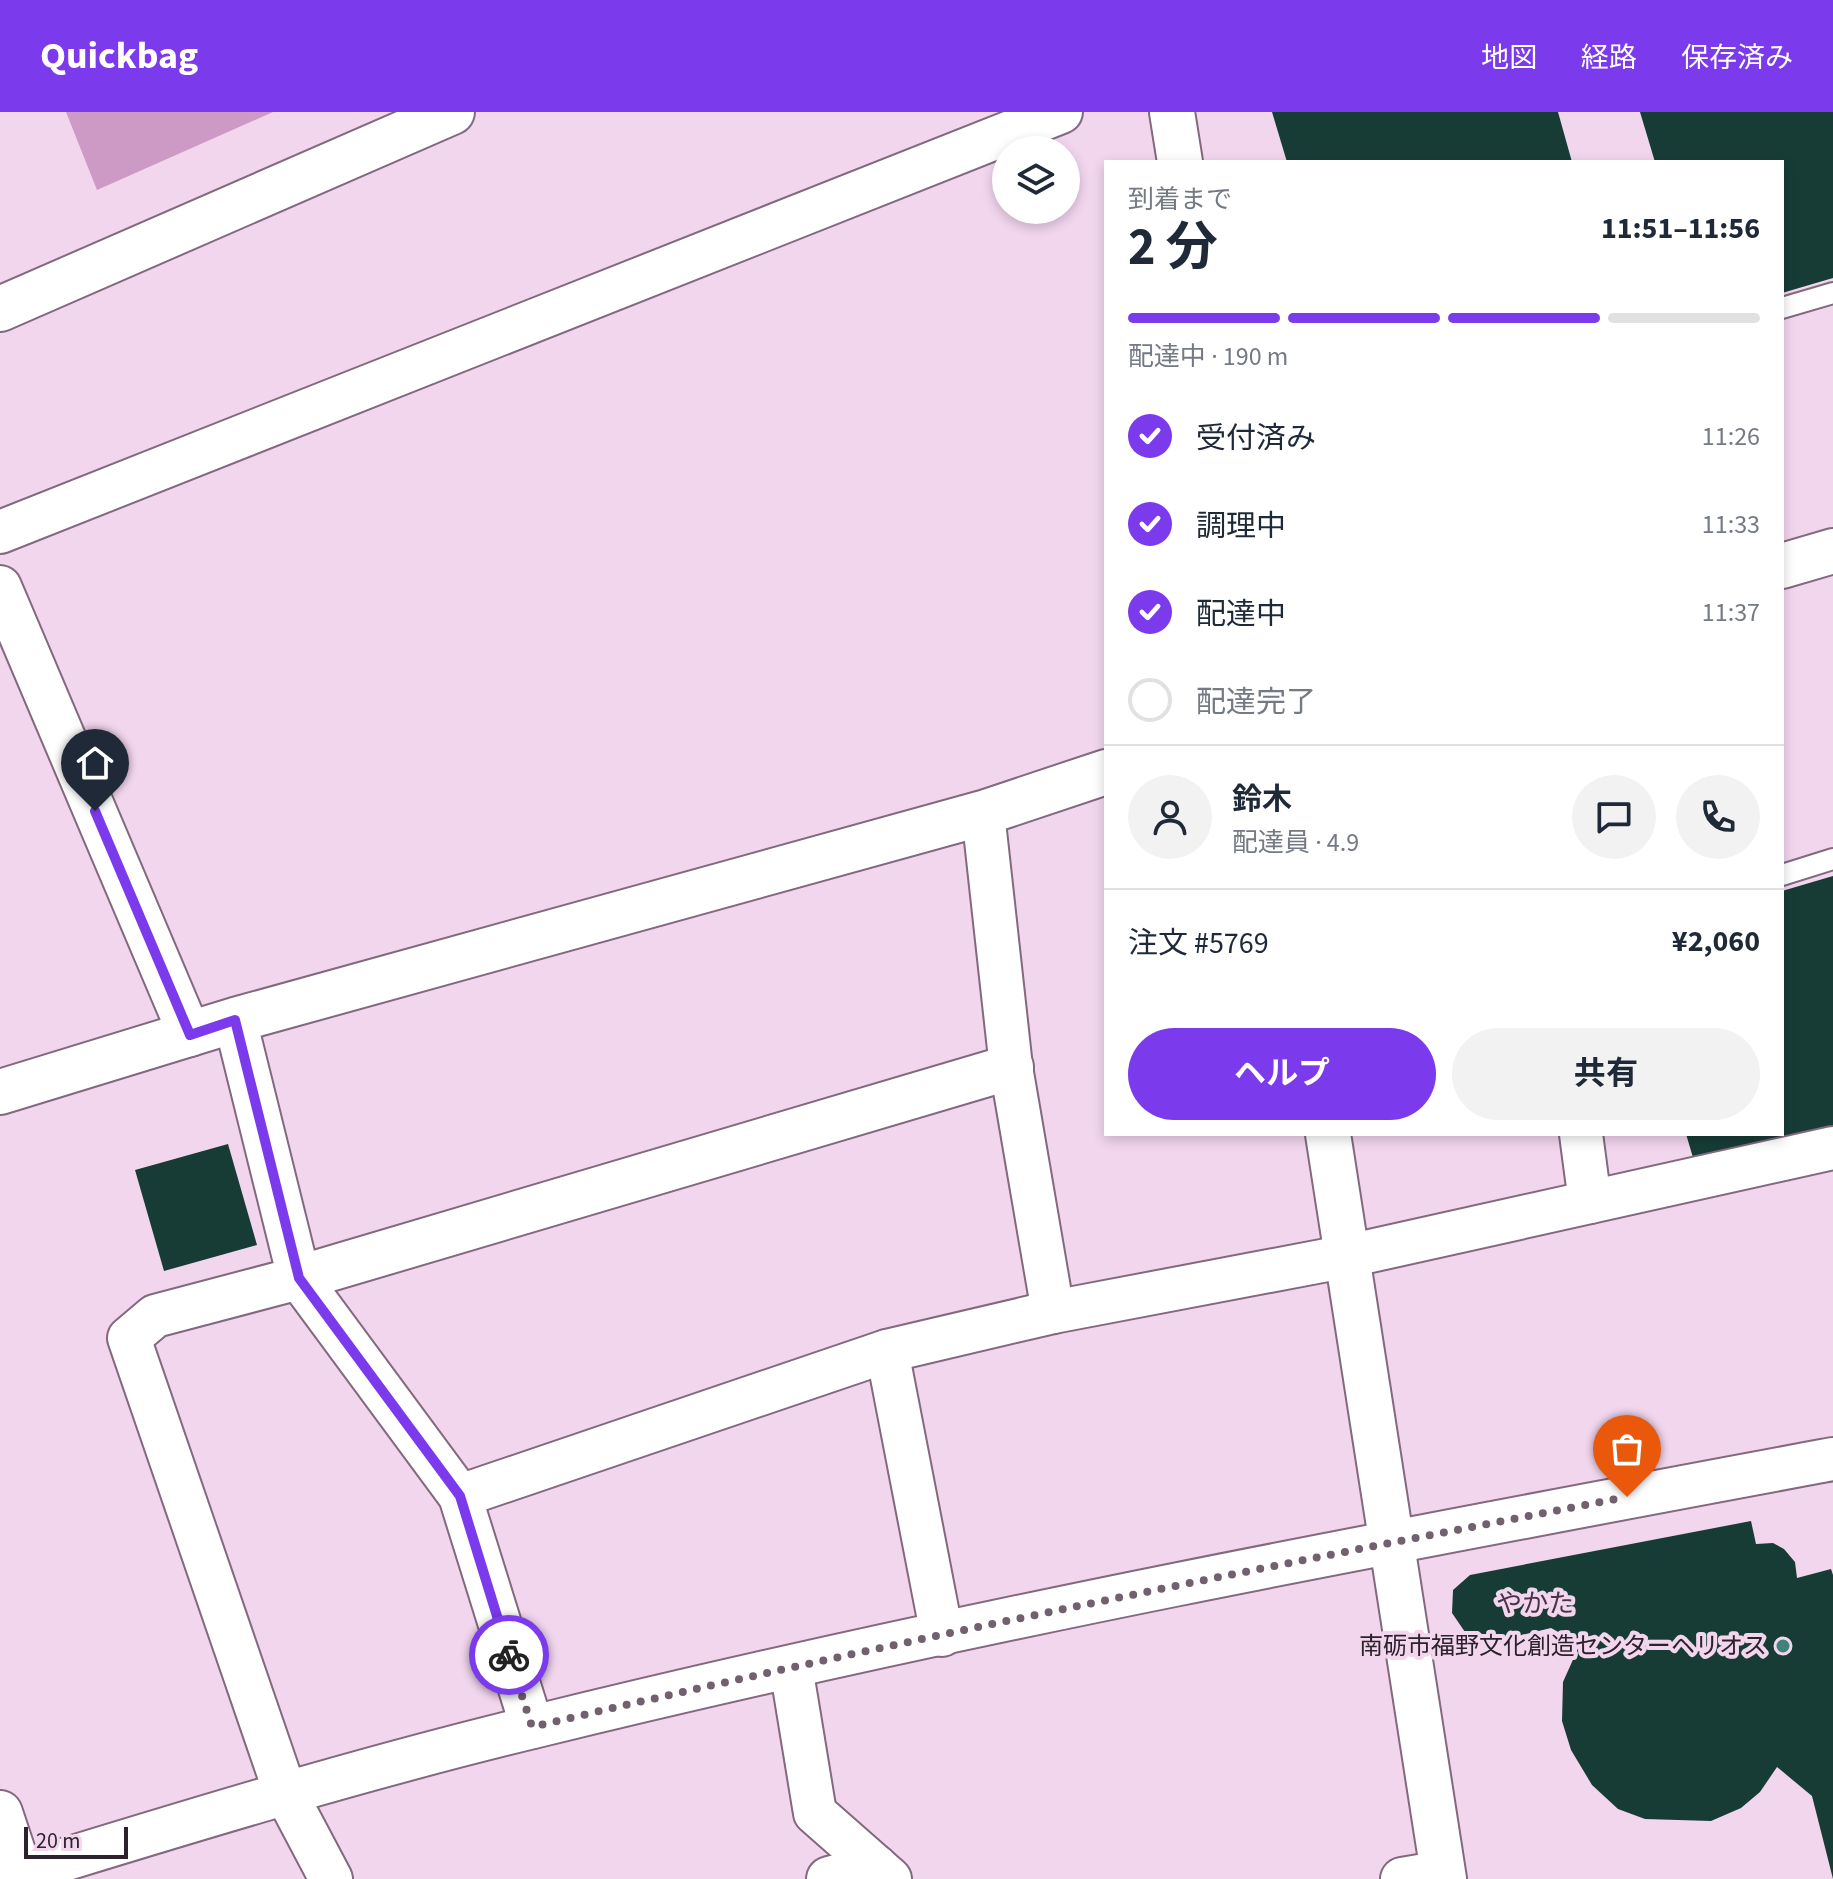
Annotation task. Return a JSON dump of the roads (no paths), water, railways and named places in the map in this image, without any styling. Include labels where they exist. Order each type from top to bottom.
[{"type":"street","points":[[0,309],[452,112]]},
{"type":"street","points":[[0,532],[1061,112]]},
{"type":"street","points":[[1172,112],[1180,160]]},
{"type":"street","points":[[1784,565],[1833,551]]},
{"type":"street","points":[[0,587],[190,1035]]},
{"type":"street","points":[[0,1092],[235,1020],[983,813],[1104,773]]},
{"type":"street","points":[[983,813],[1011,1067],[1053,1312]]},
{"type":"street","points":[[235,1020],[299,1278],[460,1496],[532,1727]]},
{"type":"street","points":[[331,1879],[285,1792],[129,1338],[155,1316],[299,1278],[1011,1067]]},
{"type":"street","points":[[1328,1136],[1392,1541],[1429,1877]]},
{"type":"street","points":[[1581,1136],[1590,1202]]},
{"type":"street","points":[[460,1496],[887,1351],[1053,1312],[1348,1256],[1833,1148]]},
{"type":"street","points":[[887,1351],[942,1635]]},
{"type":"street","points":[[0,1813],[22,1876],[285,1792],[532,1727],[791,1667],[1392,1541],[1833,1459]]},
{"type":"street","points":[[791,1667],[815,1813],[882,1873]]},
{"type":"street","points":[[829,1879],[882,1873]]},
{"type":"lane","points":[[1784,307],[1833,293]]},
{"type":"lane","points":[[1784,874],[1833,859]]},
{"type":"place","name":"南砺市福野文化創造センターヘリオス","points":[[1783,1646]]},
{"type":"district","name":"やかた","points":[[1535,1603]]}]
